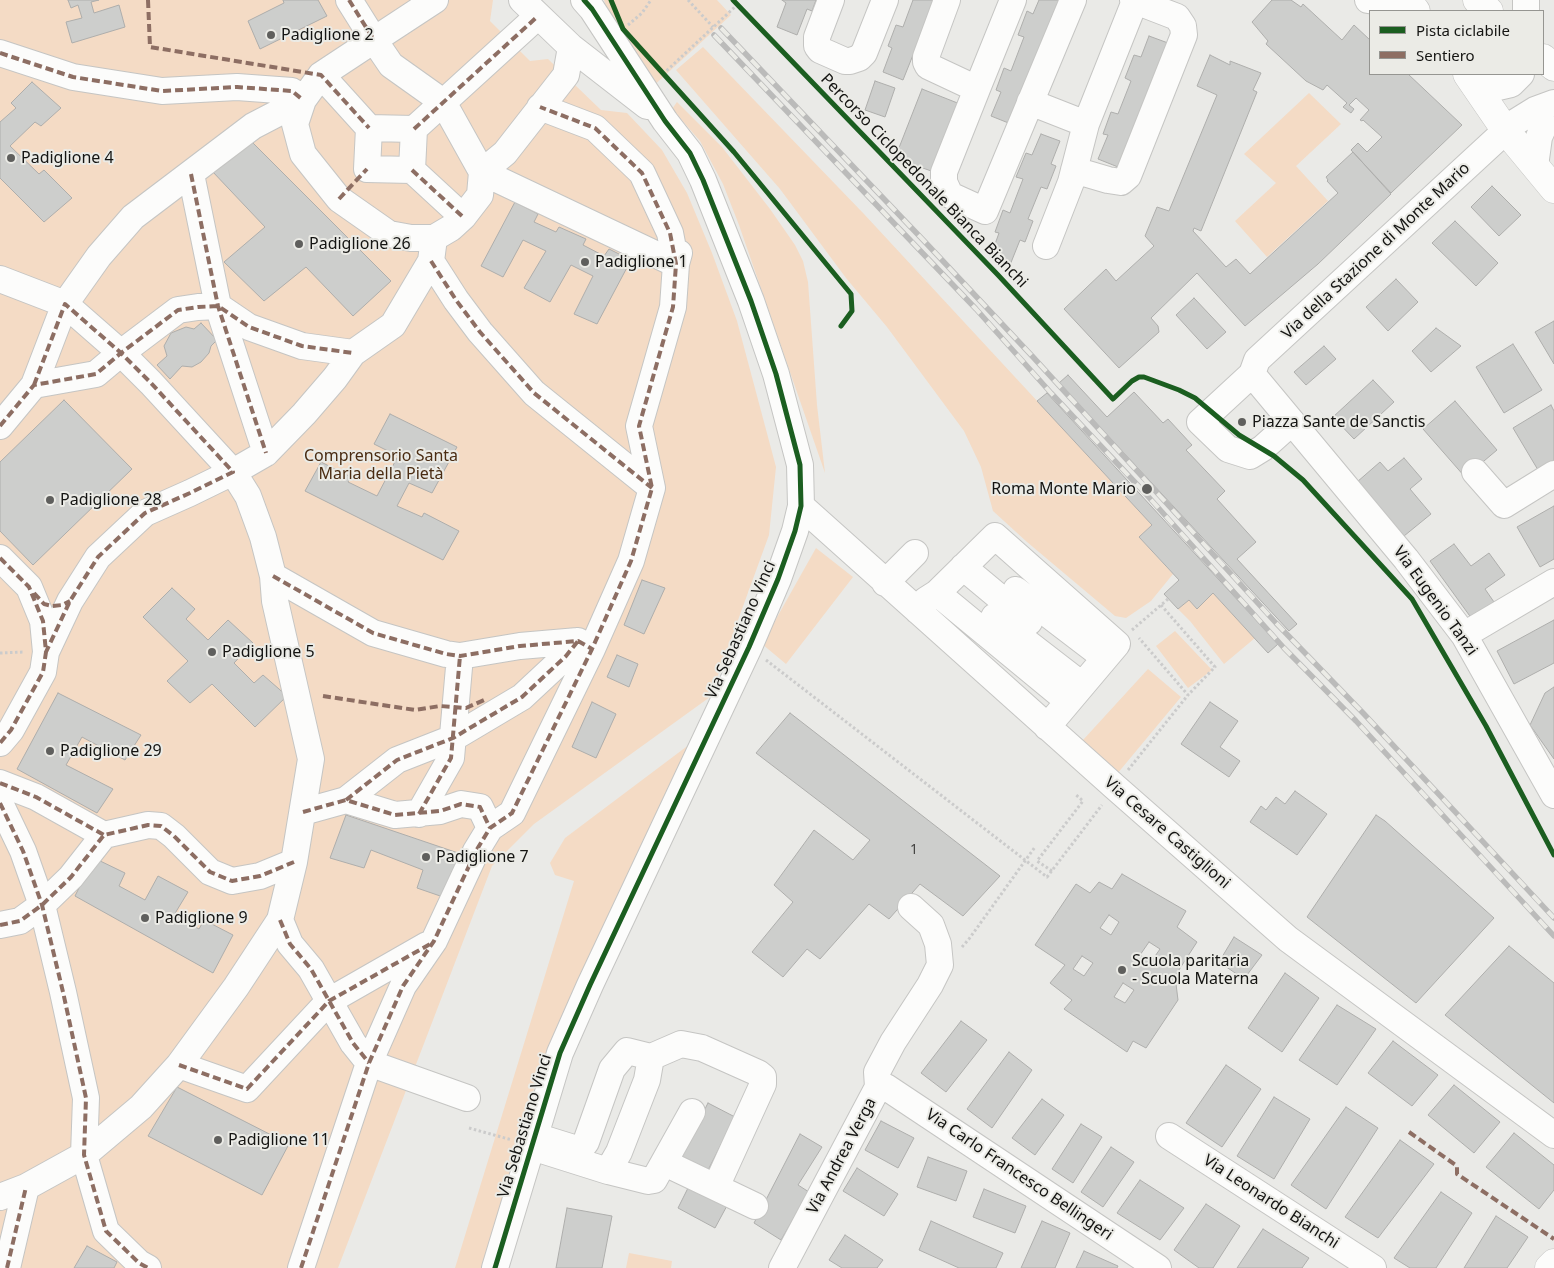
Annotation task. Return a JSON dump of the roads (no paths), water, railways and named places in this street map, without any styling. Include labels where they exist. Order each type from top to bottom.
[{"type":"main road","points":[[1477,0],[1488,10]]},
{"type":"main road","points":[[1544,59],[1554,67]]},
{"type":"main road","points":[[1468,75],[1506,131],[1554,190]]},
{"type":"main road","points":[[1549,1268],[1554,1263]]},
{"type":"street","points":[[46,652],[70,601],[98,556],[145,513],[233,472],[266,453],[304,414],[335,378],[353,353],[393,325],[432,249],[463,217],[480,195],[482,172],[443,102],[391,65],[349,0]]},
{"type":"street","points":[[435,0],[321,75],[302,100],[295,124],[303,154],[340,199],[389,234],[411,238],[432,249],[456,300],[480,332],[534,393],[652,488]]},
{"type":"street","points":[[831,0],[817,36],[817,46],[820,50],[845,61],[859,58],[864,53],[885,0]]},
{"type":"street","points":[[947,0],[926,56],[926,62],[928,66],[977,89]]},
{"type":"street","points":[[1014,0],[944,172],[944,182],[950,195],[985,211],[1073,0]]},
{"type":"street","points":[[1046,246],[1072,182],[1074,170],[1086,124],[1134,0],[1177,17],[1184,35],[1128,176],[1121,182],[1074,170]]},
{"type":"street","points":[[1368,0],[1412,6]]},
{"type":"street","points":[[482,172],[505,153],[566,75],[572,47],[587,30],[591,21],[588,4]]},
{"type":"street","name":"Via Sebastiano Vinci","points":[[495,1268],[560,1052],[749,647],[778,579],[797,525],[801,506],[801,472],[797,450],[776,374],[751,301],[703,180],[690,153],[665,121],[588,4]]},
{"type":"street","points":[[369,128],[414,129],[504,48],[530,8]]},
{"type":"street","name":"Via Sebastiano Vinci","points":[[530,8],[572,47],[665,121]]},
{"type":"street","points":[[0,53],[73,77],[162,90],[238,87],[292,92],[302,100]]},
{"type":"street","points":[[321,75],[369,128],[367,169],[340,199]]},
{"type":"street","points":[[1469,75],[1482,83],[1498,87],[1511,84],[1520,75]]},
{"type":"street","points":[[0,426],[34,385],[65,304],[99,256],[133,217],[253,126],[302,100]]},
{"type":"street","points":[[300,1266],[368,1063],[403,986],[434,941],[476,851],[490,828],[512,812],[585,645],[632,561],[652,488],[639,426],[673,307],[676,264],[670,233],[642,174],[595,128],[543,102]]},
{"type":"street","points":[[1030,102],[1086,124]]},
{"type":"street","points":[[1535,166],[1539,137],[1554,104]]},
{"type":"street","name":"Via della Stazione di Monte Mario","points":[[1252,374],[1257,360],[1506,131],[1522,118],[1544,106],[1554,104]]},
{"type":"street","points":[[412,170],[414,129]]},
{"type":"street","points":[[367,169],[412,170],[463,217]]},
{"type":"street","points":[[482,172],[676,264]]},
{"type":"street","points":[[191,174],[218,306],[266,453]]},
{"type":"street","points":[[0,279],[65,304],[121,353],[233,472],[251,504],[263,537],[273,576],[275,601],[311,759],[294,862],[280,920],[236,988],[180,1065],[141,1107],[84,1155],[26,1188],[0,1197]]},
{"type":"street","points":[[34,385],[96,374],[178,310],[198,306],[218,306],[248,328],[302,346],[353,353]]},
{"type":"street","points":[[1252,374],[1292,422],[1263,448],[1250,456],[1228,449],[1200,422],[1252,374]]},
{"type":"street","name":"Via Eugenio Tanzi","points":[[1292,422],[1406,559],[1464,635],[1554,795]]},
{"type":"street","points":[[1475,472],[1504,505],[1554,474]]},
{"type":"street","name":"Via Cesare Castiglioni","points":[[801,506],[885,583],[1288,939],[1554,1135]]},
{"type":"street","points":[[885,583],[915,553]]},
{"type":"street","points":[[0,558],[44,604],[52,606],[62,605],[70,601]]},
{"type":"street","points":[[918,612],[926,600],[955,575]]},
{"type":"street","points":[[955,575],[1004,648]]},
{"type":"street","points":[[955,575],[972,600],[1099,665]]},
{"type":"street","points":[[955,575],[1099,665]]},
{"type":"street","points":[[273,576],[373,633],[446,654],[460,656],[520,646],[585,645]]},
{"type":"street","points":[[1464,635],[1554,582]]},
{"type":"street","points":[[0,743],[11,730],[43,672],[46,652],[43,621],[28,587]]},
{"type":"street","points":[[303,812],[346,800],[397,760],[453,738],[522,697],[585,645]]},
{"type":"street","points":[[973,659],[1004,648],[1099,665]]},
{"type":"street","points":[[419,814],[452,758],[460,656]]},
{"type":"street","points":[[1047,727],[1099,665]]},
{"type":"street","points":[[0,783],[36,797],[104,835]]},
{"type":"street","points":[[346,800],[396,814],[419,814],[440,811],[461,804],[480,807],[490,828]]},
{"type":"street","points":[[0,803],[24,851],[42,906],[86,1098],[84,1155],[106,1231],[139,1263],[148,1268]]},
{"type":"street","points":[[0,925],[20,921],[42,906],[71,877],[104,835],[148,825],[161,826],[174,836],[210,872],[232,882],[260,876],[294,862]]},
{"type":"street","name":"Via Andrea Verga","points":[[782,1268],[878,1087],[877,1072],[893,1042],[930,985],[940,965],[938,944],[931,926],[912,907]]},
{"type":"street","points":[[280,920],[290,944],[311,969],[328,1002],[353,1043],[368,1063],[467,1098]]},
{"type":"street","points":[[180,1065],[247,1088],[328,1002],[434,941]]},
{"type":"street","points":[[533,1141],[580,1150],[586,1142],[612,1069],[627,1051],[651,1056],[681,1044],[702,1048],[763,1077],[763,1084],[716,1187]]},
{"type":"street","points":[[608,1171],[619,1152],[647,1080],[651,1056]]},
{"type":"street","name":"Via Carlo Francesco Bellingeri","points":[[878,1087],[886,1087],[1147,1265]]},
{"type":"street","points":[[533,1141],[608,1171],[648,1181],[654,1180],[692,1112]]},
{"type":"street","name":"Via Leonardo Bianchi","points":[[1169,1136],[1373,1268]]},
{"type":"street","points":[[665,1163],[755,1206]]},
{"type":"street","points":[[7,1268],[26,1188]]},
{"type":"railway","points":[[721,28],[1033,357],[1276,623],[1364,714],[1554,918]]},
{"type":"railway","points":[[714,35],[976,309],[1284,648],[1356,721],[1554,936]]},
{"type":"place","name":"Padiglione 2","points":[[271,35]]},
{"type":"place","name":"Padiglione 4","points":[[11,158]]},
{"type":"place","name":"Padiglione 26","points":[[299,244]]},
{"type":"place","name":"Padiglione 1","points":[[585,262]]},
{"type":"place","name":"Piazza Sante de Sanctis","points":[[1242,422]]},
{"type":"place","name":"Roma Monte Mario","points":[[1147,489]]},
{"type":"place","name":"Padiglione 28","points":[[50,500]]},
{"type":"place","name":"Padiglione 5","points":[[212,652]]},
{"type":"place","name":"Padiglione 29","points":[[50,751]]},
{"type":"place","name":"Padiglione 7","points":[[426,857]]},
{"type":"place","name":"Padiglione 9","points":[[145,918]]},
{"type":"place","name":"Scuola paritaria - Scuola Materna","points":[[1122,970]]},
{"type":"place","name":"Padiglione 11","points":[[218,1140]]},
{"type":"park label","name":"Comprensorio Santa Maria della Pietà","points":[[381,465]]}]
